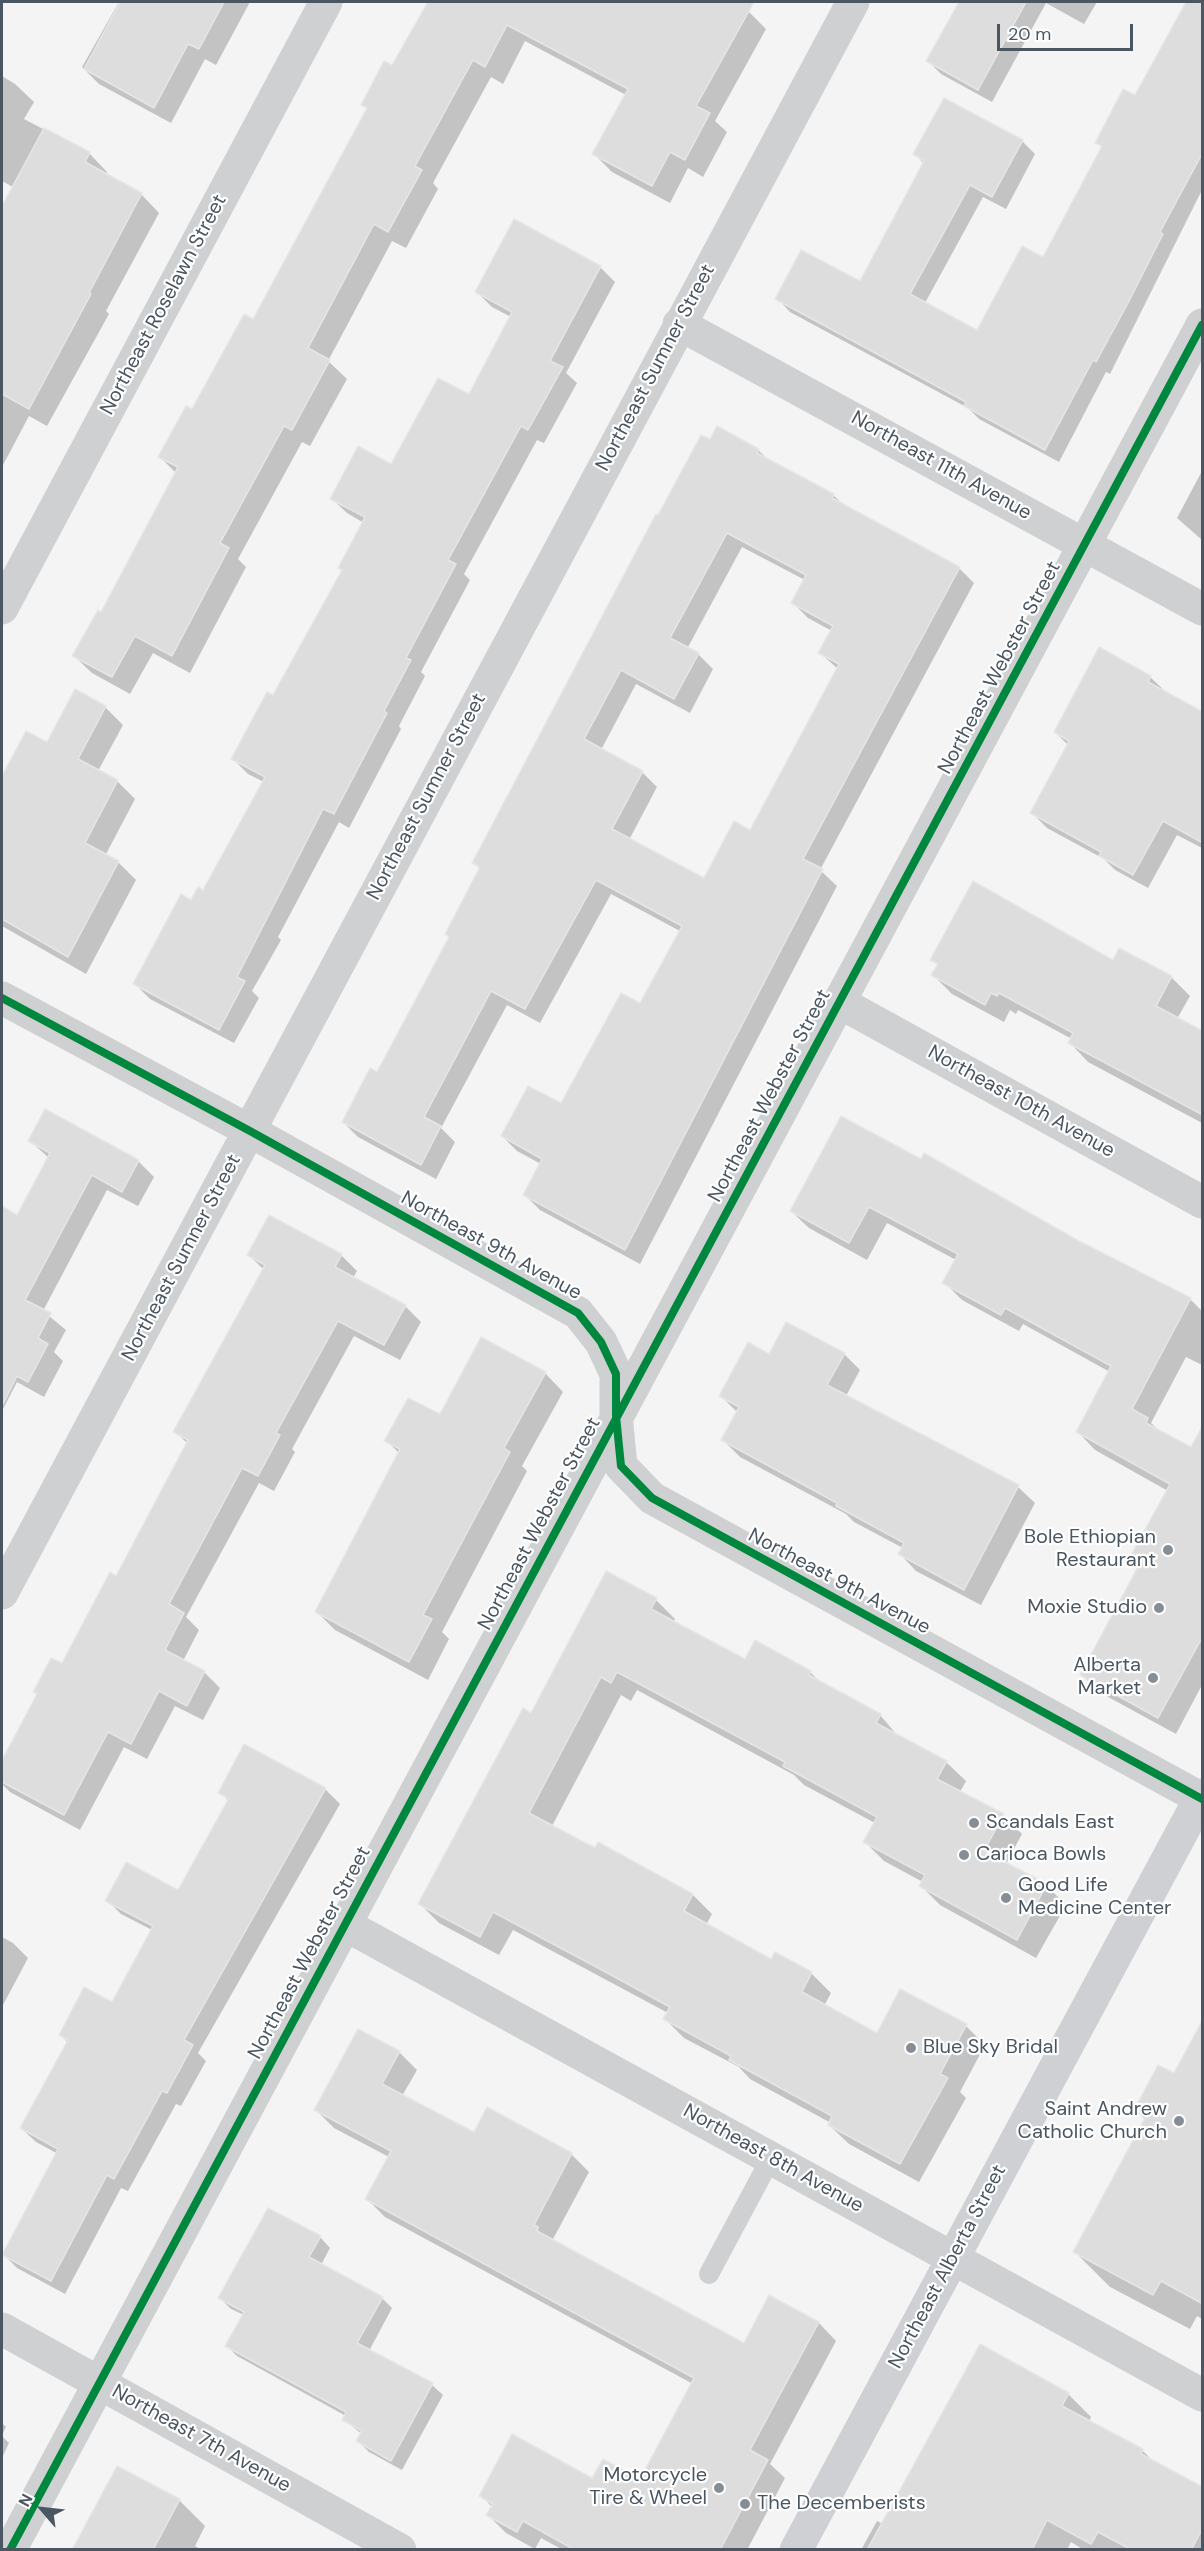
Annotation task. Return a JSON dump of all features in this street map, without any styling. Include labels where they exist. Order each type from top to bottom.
[{"type":"street","name":"Northeast Roselawn Street","points":[[2,608],[326,2]]},
{"type":"street","name":"Northeast Sumner Street","points":[[2,1593],[853,2]]},
{"type":"street","name":"Northeast 11th Avenue","points":[[679,324],[1203,609]]},
{"type":"street","name":"Northeast Webster Street","points":[[10,2550],[1203,325]]},
{"type":"street","name":"Northeast 9th Avenue","points":[[2,998],[250,1131],[578,1313],[601,1342],[616,1374],[616,1416],[621,1466],[652,1498],[1202,1797]]},
{"type":"street","name":"Northeast 10th Avenue","points":[[839,1002],[1203,1203]]},
{"type":"street","name":"Northeast Alberta Street","points":[[796,2550],[1202,1797]]},
{"type":"street","name":"Northeast 8th Avenue","points":[[344,1924],[1203,2395]]},
{"type":"street","name":"Northeast 7th Avenue","points":[[2,2329],[400,2550]]},
{"type":"lane","points":[[709,2274],[771,2158]]},
{"type":"building","points":[[120,2],[224,2],[199,49],[188,44],[154,108],[84,69]]},
{"type":"building","points":[[428,2],[754,2],[696,106],[710,113],[685,160],[670,152],[652,186],[592,154],[628,89],[507,25],[485,67],[473,60],[415,166],[422,170],[388,232],[374,224],[308,348],[330,360],[292,430],[284,426],[220,543],[229,548],[172,656],[135,636],[112,677],[72,656],[98,610],[101,612],[178,467],[158,457],[186,406],[192,409],[244,314],[253,319],[367,108],[361,105],[384,61],[392,65]]},
{"type":"building","points":[[959,2],[1026,2],[978,90],[926,61]]},
{"type":"building","points":[[1186,2],[1203,2],[1203,152],[1160,232],[1163,234],[1128,303],[1096,362],[1093,360],[1045,450],[964,406],[966,402],[775,299],[801,250],[860,281],[924,161],[913,154],[944,98],[1023,140],[992,197],[970,185],[910,294],[977,330],[1022,246],[1043,257],[1102,146],[1095,143],[1123,89],[1135,95]]},
{"type":"building","points":[[44,128],[90,152],[85,162],[142,193],[29,409],[2,394],[2,206]]},
{"type":"building","points":[[514,219],[601,266],[550,361],[563,367],[528,430],[521,426],[448,560],[456,564],[406,658],[411,660],[384,711],[387,713],[334,814],[323,809],[237,977],[245,981],[219,1030],[133,984],[181,894],[191,900],[198,887],[203,890],[265,777],[231,759],[267,692],[273,695],[342,570],[338,568],[365,517],[330,499],[358,446],[391,464],[438,378],[469,394],[512,312],[475,292]]},
{"type":"building","points":[[717,426],[759,449],[757,453],[834,494],[832,498],[960,567],[803,859],[823,869],[625,1250],[523,1195],[542,1159],[501,1136],[528,1086],[561,1103],[621,993],[640,1003],[682,926],[596,880],[525,1009],[491,991],[424,1117],[441,1126],[421,1165],[342,1122],[370,1068],[377,1072],[449,937],[445,934],[480,867],[472,863],[656,514],[658,515],[701,435],[710,439]],"holes":[[[727,533],[806,575],[791,603],[833,626],[818,653],[839,664],[750,830],[734,821],[704,878],[612,829],[643,771],[584,739],[621,670],[674,699],[699,653],[670,638]]]},
{"type":"building","points":[[1099,647],[1151,676],[1148,682],[1203,712],[1203,843],[1163,821],[1133,875],[1099,856],[1101,852],[1030,813],[1069,741],[1054,732]]},
{"type":"building","points":[[75,689],[106,706],[78,759],[118,780],[85,843],[119,861],[68,957],[2,919],[2,776],[26,731],[47,742]]},
{"type":"building","points":[[973,881],[1113,960],[1119,948],[1172,976],[1156,1006],[1203,1031],[1203,1115],[1068,1043],[1073,1033],[999,993],[997,996],[991,993],[985,1005],[931,975],[938,964],[930,960]]},
{"type":"building","points":[[45,1109],[139,1160],[122,1192],[92,1175],[25,1300],[51,1313],[38,1338],[48,1344],[28,1382],[17,1376],[2,1406],[2,1206],[17,1215],[50,1153],[28,1141]]},
{"type":"building","points":[[841,1116],[921,1159],[924,1153],[1079,1241],[1191,1298],[1132,1409],[1148,1418],[1146,1423],[1191,1447],[1203,1425],[1203,1636],[1158,1718],[1080,1675],[1140,1563],[1130,1557],[1170,1484],[1076,1432],[1111,1366],[1005,1308],[1001,1315],[942,1283],[958,1254],[869,1207],[849,1243],[790,1211]]},
{"type":"building","points":[[269,1215],[342,1254],[335,1267],[406,1305],[384,1345],[338,1321],[276,1433],[280,1435],[258,1476],[242,1468],[169,1604],[184,1613],[165,1650],[205,1671],[187,1706],[159,1691],[131,1744],[108,1732],[64,1815],[2,1782],[2,1760],[37,1694],[33,1692],[51,1658],[62,1663],[110,1572],[116,1576],[188,1440],[173,1432],[265,1265],[247,1255]]},
{"type":"building","points":[[786,1322],[845,1353],[827,1385],[1019,1485],[964,1590],[898,1554],[904,1543],[836,1506],[837,1503],[721,1440],[739,1407],[719,1396],[748,1342],[769,1354]]},
{"type":"building","points":[[481,1337],[546,1372],[504,1448],[510,1452],[423,1615],[432,1619],[409,1662],[315,1612],[400,1449],[384,1441],[408,1398],[440,1414]]},
{"type":"building","points":[[606,1571],[657,1598],[651,1609],[745,1659],[755,1640],[811,1671],[809,1675],[881,1714],[876,1723],[947,1761],[937,1779],[1004,1814],[984,1851],[1047,1884],[1017,1940],[919,1886],[925,1875],[863,1842],[877,1817],[783,1766],[785,1762],[617,1672],[611,1683],[601,1677],[529,1813],[595,1848],[598,1842],[693,1894],[684,1911],[771,1959],[775,1952],[812,1972],[802,1992],[877,2033],[900,1989],[967,2024],[940,2074],[948,2078],[900,2164],[828,2125],[832,2116],[729,2060],[731,2056],[663,2019],[670,2007],[600,1969],[493,1912],[480,1937],[418,1904],[523,1708],[531,1713]]},
{"type":"building","points":[[244,1744],[326,1788],[184,2040],[193,2045],[167,2093],[162,2091],[114,2179],[107,2175],[51,2281],[2,2255],[58,2149],[20,2128],[68,2040],[59,2035],[84,1987],[112,2002],[153,1926],[105,1901],[126,1862],[178,1890],[229,1798],[218,1793]]},
{"type":"building","points":[[1203,2019],[1203,2304],[1161,2281],[1153,2295],[1073,2252],[1146,2116],[1134,2110],[1158,2065],[1174,2073]]},
{"type":"building","points":[[358,2029],[400,2051],[382,2084],[474,2132],[487,2107],[572,2153],[534,2225],[538,2227],[537,2231],[744,2343],[769,2295],[819,2322],[750,2450],[768,2460],[720,2550],[575,2550],[523,2521],[517,2532],[486,2515],[493,2504],[479,2496],[512,2434],[592,2478],[603,2459],[640,2479],[694,2378],[365,2199],[391,2151],[314,2110]]},
{"type":"building","points":[[268,2208],[321,2236],[309,2257],[383,2297],[357,2343],[433,2383],[391,2461],[356,2441],[362,2431],[342,2420],[346,2412],[225,2346],[244,2312],[218,2298]]},
{"type":"building","points":[[980,2344],[1069,2393],[1062,2406],[1143,2449],[1141,2454],[1203,2487],[1203,2528],[1191,2550],[1132,2550],[1098,2532],[1091,2544],[1047,2520],[1032,2550],[867,2550]]},
{"type":"building","points":[[117,2466],[180,2499],[153,2550],[72,2550]]},
{"type":"cycle path","points":[[10,2550],[1202,325]]},
{"type":"cycle path","points":[[2,998],[250,1131],[578,1313],[601,1342],[616,1374],[616,1416],[621,1466],[652,1498],[1202,1799]]},
{"type":"place","name":"Bole Ethiopian Restaurant","points":[[1168,1550]]},
{"type":"place","name":"Moxie Studio","points":[[1159,1608]]},
{"type":"place","name":"Alberta Market","points":[[1153,1678]]},
{"type":"place","name":"Scandals East","points":[[974,1823]]},
{"type":"place","name":"Carioca Bowls","points":[[964,1855]]},
{"type":"place","name":"Good Life Medicine Center","points":[[1006,1898]]},
{"type":"place","name":"Blue Sky Bridal","points":[[911,2048]]},
{"type":"place","name":"Saint Andrew Catholic Church","points":[[1179,2121]]},
{"type":"place","name":"Motorcycle Tire & Wheel","points":[[719,2488]]},
{"type":"place","name":"The Decemberists","points":[[745,2504]]}]
